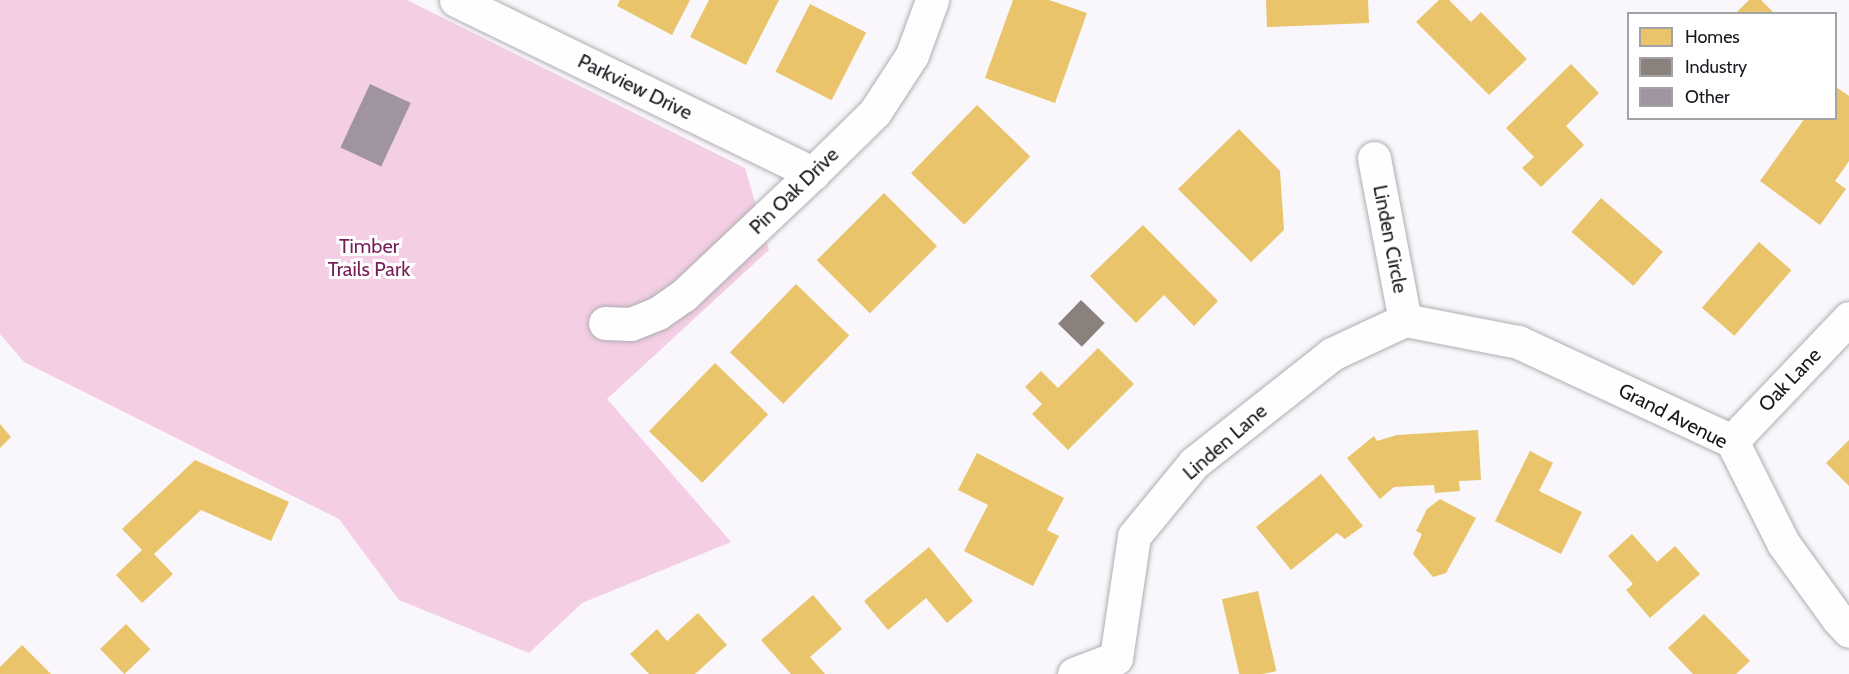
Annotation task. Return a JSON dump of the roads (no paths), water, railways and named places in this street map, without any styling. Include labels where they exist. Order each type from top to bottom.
[{"type":"street","name":"Parkview Drive","points":[[456,0],[813,173]]},
{"type":"street","name":"Pin Oak Drive","points":[[605,323],[631,324],[658,313],[684,295],[875,112],[912,55],[932,0]]},
{"type":"street","name":"Linden Circle","points":[[1374,158],[1406,320]]},
{"type":"street","name":"Oak Lane","points":[[1732,441],[1849,318]]},
{"type":"street","name":"Grand Avenue","points":[[1406,320],[1518,342],[1732,441],[1784,543],[1849,631]]},
{"type":"street","name":"Linden Lane","points":[[1120,666],[1134,536],[1194,463],[1332,354],[1406,320]]},
{"type":"street","points":[[1074,674],[1120,666]]},
{"type":"park label","name":"Timber Trails Park","points":[[369,258]]}]
